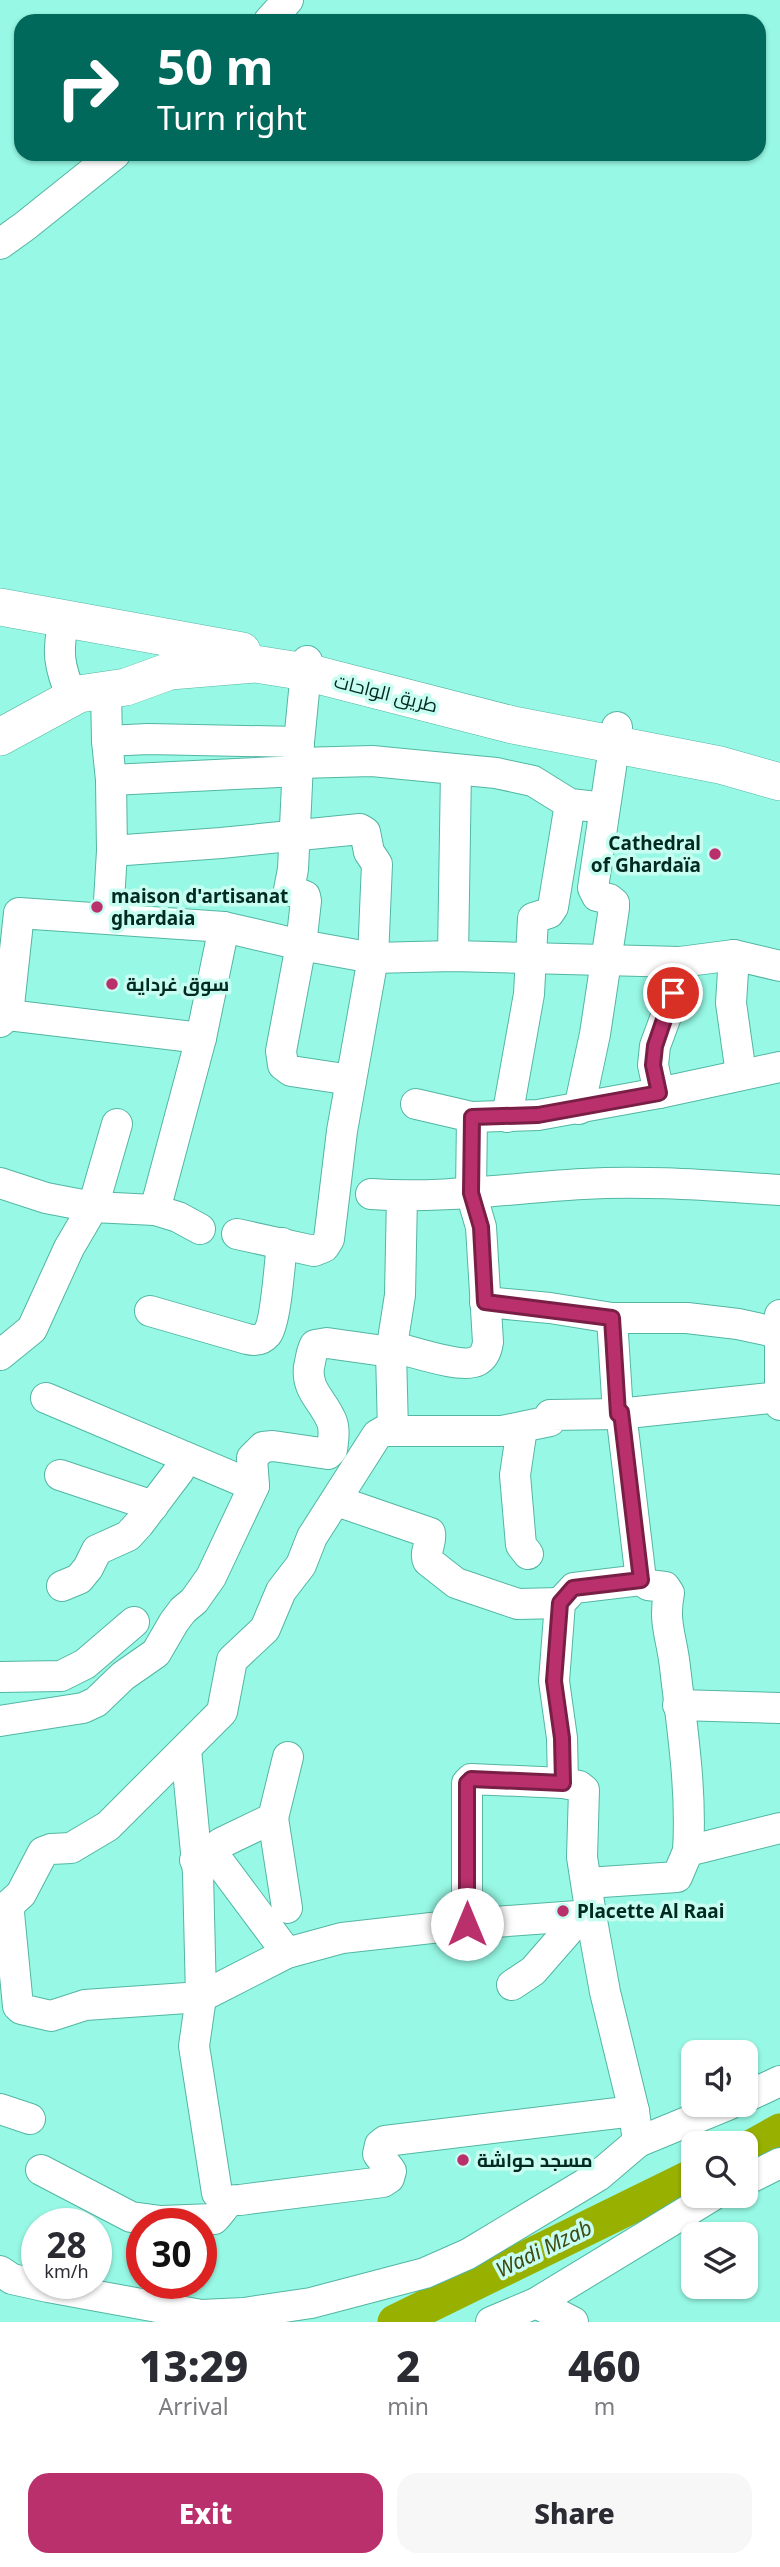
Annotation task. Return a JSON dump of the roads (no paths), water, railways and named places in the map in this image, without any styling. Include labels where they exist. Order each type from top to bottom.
[{"type":"main road","name":"طريق الواحات","points":[[0,607],[232,650],[517,711],[780,782]]},
{"type":"main road","name":"طريق الواحات","points":[[0,737],[89,694],[126,687],[170,671],[255,664],[306,667]]},
{"type":"main road","name":"طريق الواحات","points":[[616,736],[723,749],[780,764]]},
{"type":"street","points":[[275,14],[288,0]]},
{"type":"street","points":[[0,244],[106,161]]},
{"type":"street","points":[[65,618],[59,638],[63,675],[89,694],[107,741],[111,780],[112,850],[108,918]]},
{"type":"street","points":[[306,667],[293,869],[289,890],[306,898],[301,945],[281,1051],[284,1065],[292,1072],[351,1080]]},
{"type":"street","points":[[579,1109],[608,959],[614,903],[597,896],[593,888],[616,736]]},
{"type":"street","points":[[107,741],[148,739],[299,758],[372,761],[496,773],[533,781],[570,804],[606,808]]},
{"type":"street","points":[[111,780],[299,758]]},
{"type":"street","points":[[453,956],[456,770]]},
{"type":"street","points":[[507,1116],[529,994],[533,918],[549,913],[553,907],[570,804]]},
{"type":"street","points":[[112,850],[360,829],[365,832],[369,852],[377,864],[373,958],[351,1080],[329,1238],[324,1247],[314,1251],[237,1234]]},
{"type":"street","points":[[201,1038],[4,1018],[9,912],[224,927],[373,958],[453,956],[680,962],[734,955],[780,966]]},
{"type":"street","points":[[155,1210],[201,1038],[224,927]]},
{"type":"street","points":[[734,955],[731,1003],[741,1074]]},
{"type":"street","points":[[659,1093],[653,1065],[655,1046],[669,1008],[680,962]]},
{"type":"street","points":[[416,1104],[472,1117],[538,1115],[780,1067]]},
{"type":"street","points":[[0,1721],[83,1708],[96,1702],[123,1676],[156,1653],[174,1622],[194,1601],[211,1577],[254,1486],[252,1458],[262,1447],[273,1446],[328,1454],[332,1450],[333,1425],[310,1387],[308,1377],[311,1352],[315,1345],[327,1343],[392,1350],[463,1364],[475,1362],[486,1351],[488,1342],[481,1227],[471,1193],[472,1117]]},
{"type":"street","points":[[0,1355],[32,1329],[69,1248],[93,1207],[117,1124]]},
{"type":"street","points":[[0,1183],[46,1198],[93,1207],[155,1210],[178,1217],[200,1229]]},
{"type":"street","points":[[371,1194],[402,1196],[471,1193],[585,1184],[675,1184],[780,1190]]},
{"type":"street","points":[[393,1431],[392,1350],[400,1295],[402,1196]]},
{"type":"street","points":[[150,1311],[247,1339],[258,1340],[264,1337],[272,1322],[282,1243]]},
{"type":"street","points":[[485,1302],[612,1318],[687,1318],[738,1324],[779,1324],[780,1401],[619,1413],[560,1413],[550,1415],[550,1421],[522,1428],[482,1432],[393,1431],[377,1435],[312,1538],[301,1565],[281,1591],[265,1629],[232,1660],[222,1712],[108,1826],[71,1848],[43,1852],[21,1894],[10,1904],[6,1943],[21,2009],[51,2016],[85,2005],[201,1997],[287,1953],[342,1938],[467,1924],[586,1916]]},
{"type":"street","points":[[612,1318],[619,1413],[641,1580]]},
{"type":"street","points":[[46,1398],[254,1486]]},
{"type":"street","points":[[522,1428],[515,1475],[521,1545],[528,1554]]},
{"type":"street","points":[[62,1586],[79,1579],[89,1568],[97,1550],[128,1536],[179,1471],[182,1457]]},
{"type":"street","points":[[60,1475],[153,1506]]},
{"type":"street","points":[[337,1501],[430,1533],[426,1556],[428,1561],[456,1583],[518,1604],[560,1603]]},
{"type":"street","points":[[563,1783],[562,1738],[554,1681],[560,1603],[573,1588],[641,1580],[648,1585],[665,1587],[669,1593],[665,1616],[675,1666],[690,1812],[688,1851],[677,1877],[586,1883]]},
{"type":"street","points":[[0,1677],[61,1676],[85,1664],[134,1622]]},
{"type":"street","points":[[678,1705],[780,1708]]},
{"type":"street","points":[[186,1750],[203,1855],[201,1997],[194,2046],[217,2193]]},
{"type":"street","points":[[287,1908],[274,1818],[288,1757]]},
{"type":"street","points":[[467,1924],[467,1783],[471,1779],[579,1786],[583,1790],[582,1857],[586,1883],[586,1916],[634,2111],[638,2142]]},
{"type":"street","points":[[203,1855],[221,1843],[274,1818]]},
{"type":"street","points":[[688,1851],[780,1828]]},
{"type":"street","points":[[203,1855],[287,1953]]},
{"type":"street","points":[[512,1984],[533,1970],[586,1916]]},
{"type":"street","points":[[758,2091],[780,2081]]},
{"type":"street","points":[[0,2109],[30,2119]]},
{"type":"street","points":[[41,2170],[131,2217],[161,2221],[214,2219],[226,2203],[233,2199],[383,2182],[389,2178],[391,2171],[378,2154],[380,2145],[385,2141],[634,2111]]},
{"type":"street","points":[[0,2271],[12,2278],[48,2287],[201,2315],[244,2313],[312,2304],[425,2273],[468,2254],[598,2176],[638,2142],[699,2117]]},
{"type":"street","points":[[758,2174],[780,2163]]},
{"type":"street","points":[[491,2322],[536,2303],[692,2208]]},
{"type":"street","points":[[536,2303],[573,2322]]},
{"type":"waterway","name":"Wadi Mzab","points":[[758,2143],[780,2131]]},
{"type":"waterway","name":"Wadi Mzab","points":[[395,2322],[681,2182]]},
{"type":"place","name":"Cathedral of Ghardaïa","points":[[715,854]]},
{"type":"place","name":"maison d'artisanat ghardaia","points":[[97,907]]},
{"type":"place","name":"سوق غرداية","points":[[112,984]]},
{"type":"place","name":"Placette Al Raai","points":[[563,1911]]},
{"type":"place","name":"مسجد حواشة","points":[[463,2160]]}]
